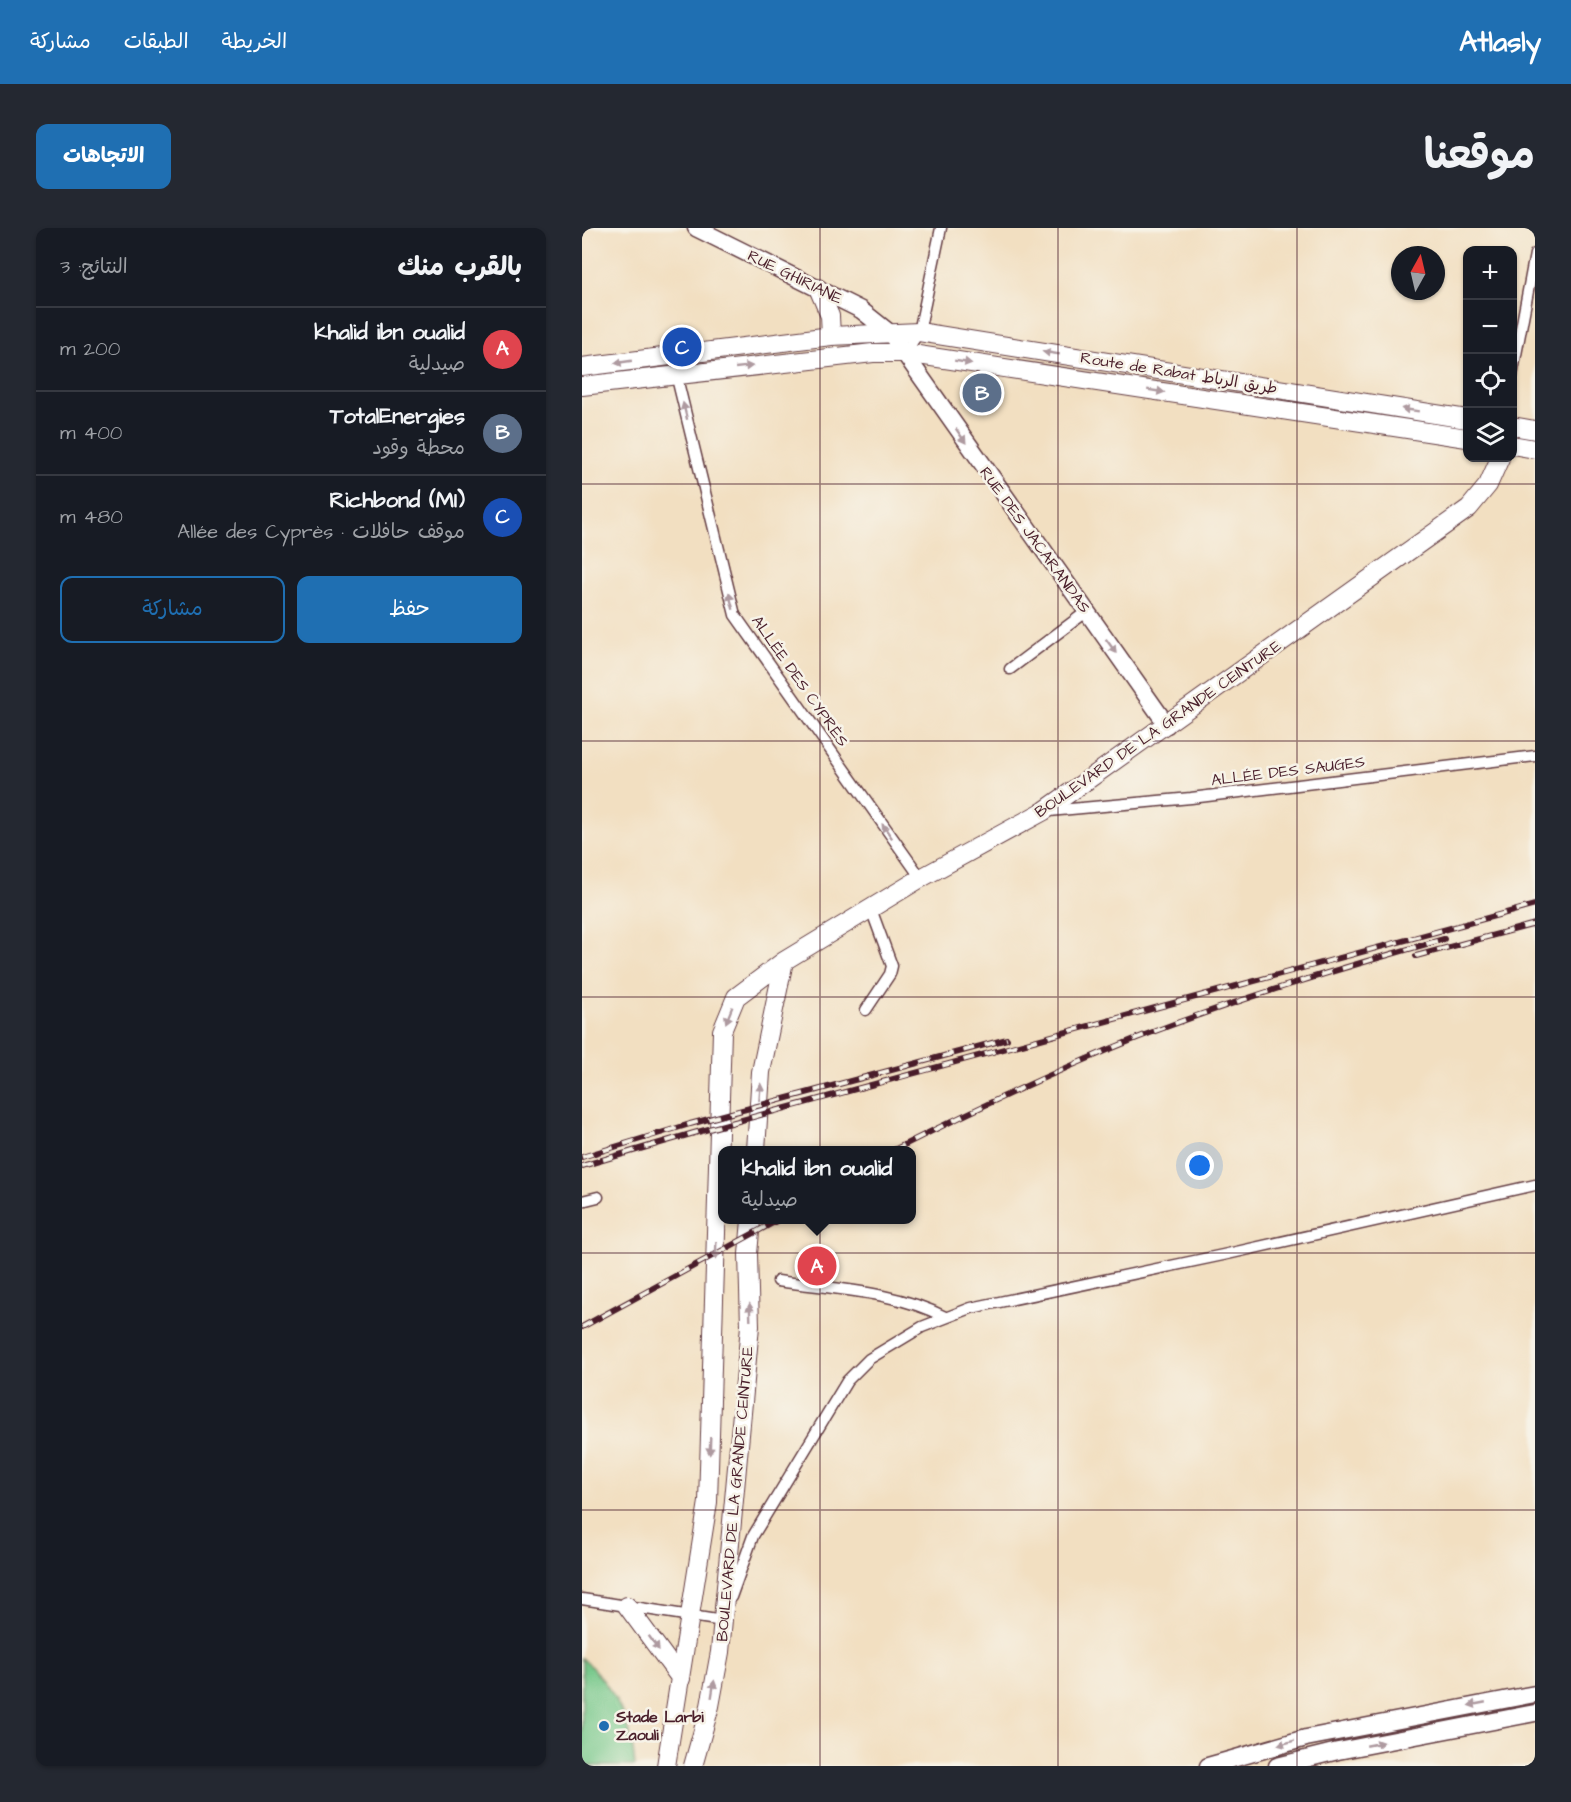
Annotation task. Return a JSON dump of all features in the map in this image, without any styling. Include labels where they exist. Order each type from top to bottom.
[{"type":"main road","points":[[818,288],[830,316],[831,336]]},
{"type":"main road","name":"Route de Rabat طريق الرباط","points":[[582,367],[831,336],[919,332],[1463,418]]},
{"type":"main road","name":"Route de Rabat طريق الرباط","points":[[582,386],[873,353],[905,353],[1463,437]]},
{"type":"main road","points":[[1517,427],[1535,430]]},
{"type":"main road","points":[[1517,446],[1535,449]]},
{"type":"main road","name":"BOULEVARD DE LA GRANDE CEINTURE","points":[[719,1146],[722,1031],[736,997],[784,961],[921,878],[1044,811],[1167,725],[1469,508],[1488,485],[1498,462]]},
{"type":"main road","points":[[756,1146],[762,1072],[784,961]]},
{"type":"main road","name":"BOULEVARD DE LA GRANDE CEINTURE","points":[[666,1766],[708,1502],[718,1166]]},
{"type":"main road","name":"BOULEVARD DE LA GRANDE CEINTURE","points":[[693,1766],[710,1706],[723,1622],[750,1326],[748,1254],[751,1224]]},
{"type":"main road","points":[[627,1606],[681,1679]]},
{"type":"street","name":"RUE GHIRIANE","points":[[696,228],[861,310],[890,333],[905,353]]},
{"type":"street","points":[[905,353],[919,332],[941,228]]},
{"type":"street","points":[[1516,354],[1535,254]]},
{"type":"street","name":"RUE DES JACARANDAS","points":[[905,353],[926,387],[1167,725]]},
{"type":"street","name":"ALLÉE DES CYPRÈS","points":[[675,374],[735,615],[921,878]]},
{"type":"street","points":[[1010,669],[1086,612]]},
{"type":"street","name":"ALLÉE DES SAUGES","points":[[1044,811],[1191,798],[1535,756]]},
{"type":"street","points":[[866,1010],[890,974],[892,966],[871,909]]},
{"type":"street","points":[[582,1599],[723,1622],[753,1536],[847,1381],[869,1359],[892,1342],[945,1317],[971,1308],[1223,1255],[1535,1185]]},
{"type":"street","points":[[582,1201],[598,1197]]},
{"type":"street","points":[[778,1281],[903,1300],[924,1305],[945,1317]]},
{"type":"street","points":[[1208,1766],[1306,1738],[1535,1694]]},
{"type":"street","points":[[1277,1766],[1338,1751],[1535,1713]]},
{"type":"green space","name":"Stade Larbi Zaouli","points":[[582,1658],[603,1681],[619,1707],[630,1735],[635,1766],[582,1766]]},
{"type":"railway","points":[[582,1166],[694,1133],[1535,905]]},
{"type":"railway","points":[[1416,956],[1535,924]]},
{"type":"railway","points":[[902,1146],[1014,1091],[1137,1038],[1289,985],[1444,939]]},
{"type":"railway","points":[[582,1157],[690,1124],[1007,1039]]},
{"type":"railway","points":[[582,1327],[771,1224]]},
{"type":"place","name":"Richbond (MI)","points":[[682,347]]},
{"type":"place","name":"TotalEnergies","points":[[982,393]]},
{"type":"place","name":"khalid ibn oualid","points":[[817,1266]]},
{"type":"place","name":"Stade Larbi Zaouli","points":[[604,1726]]}]
